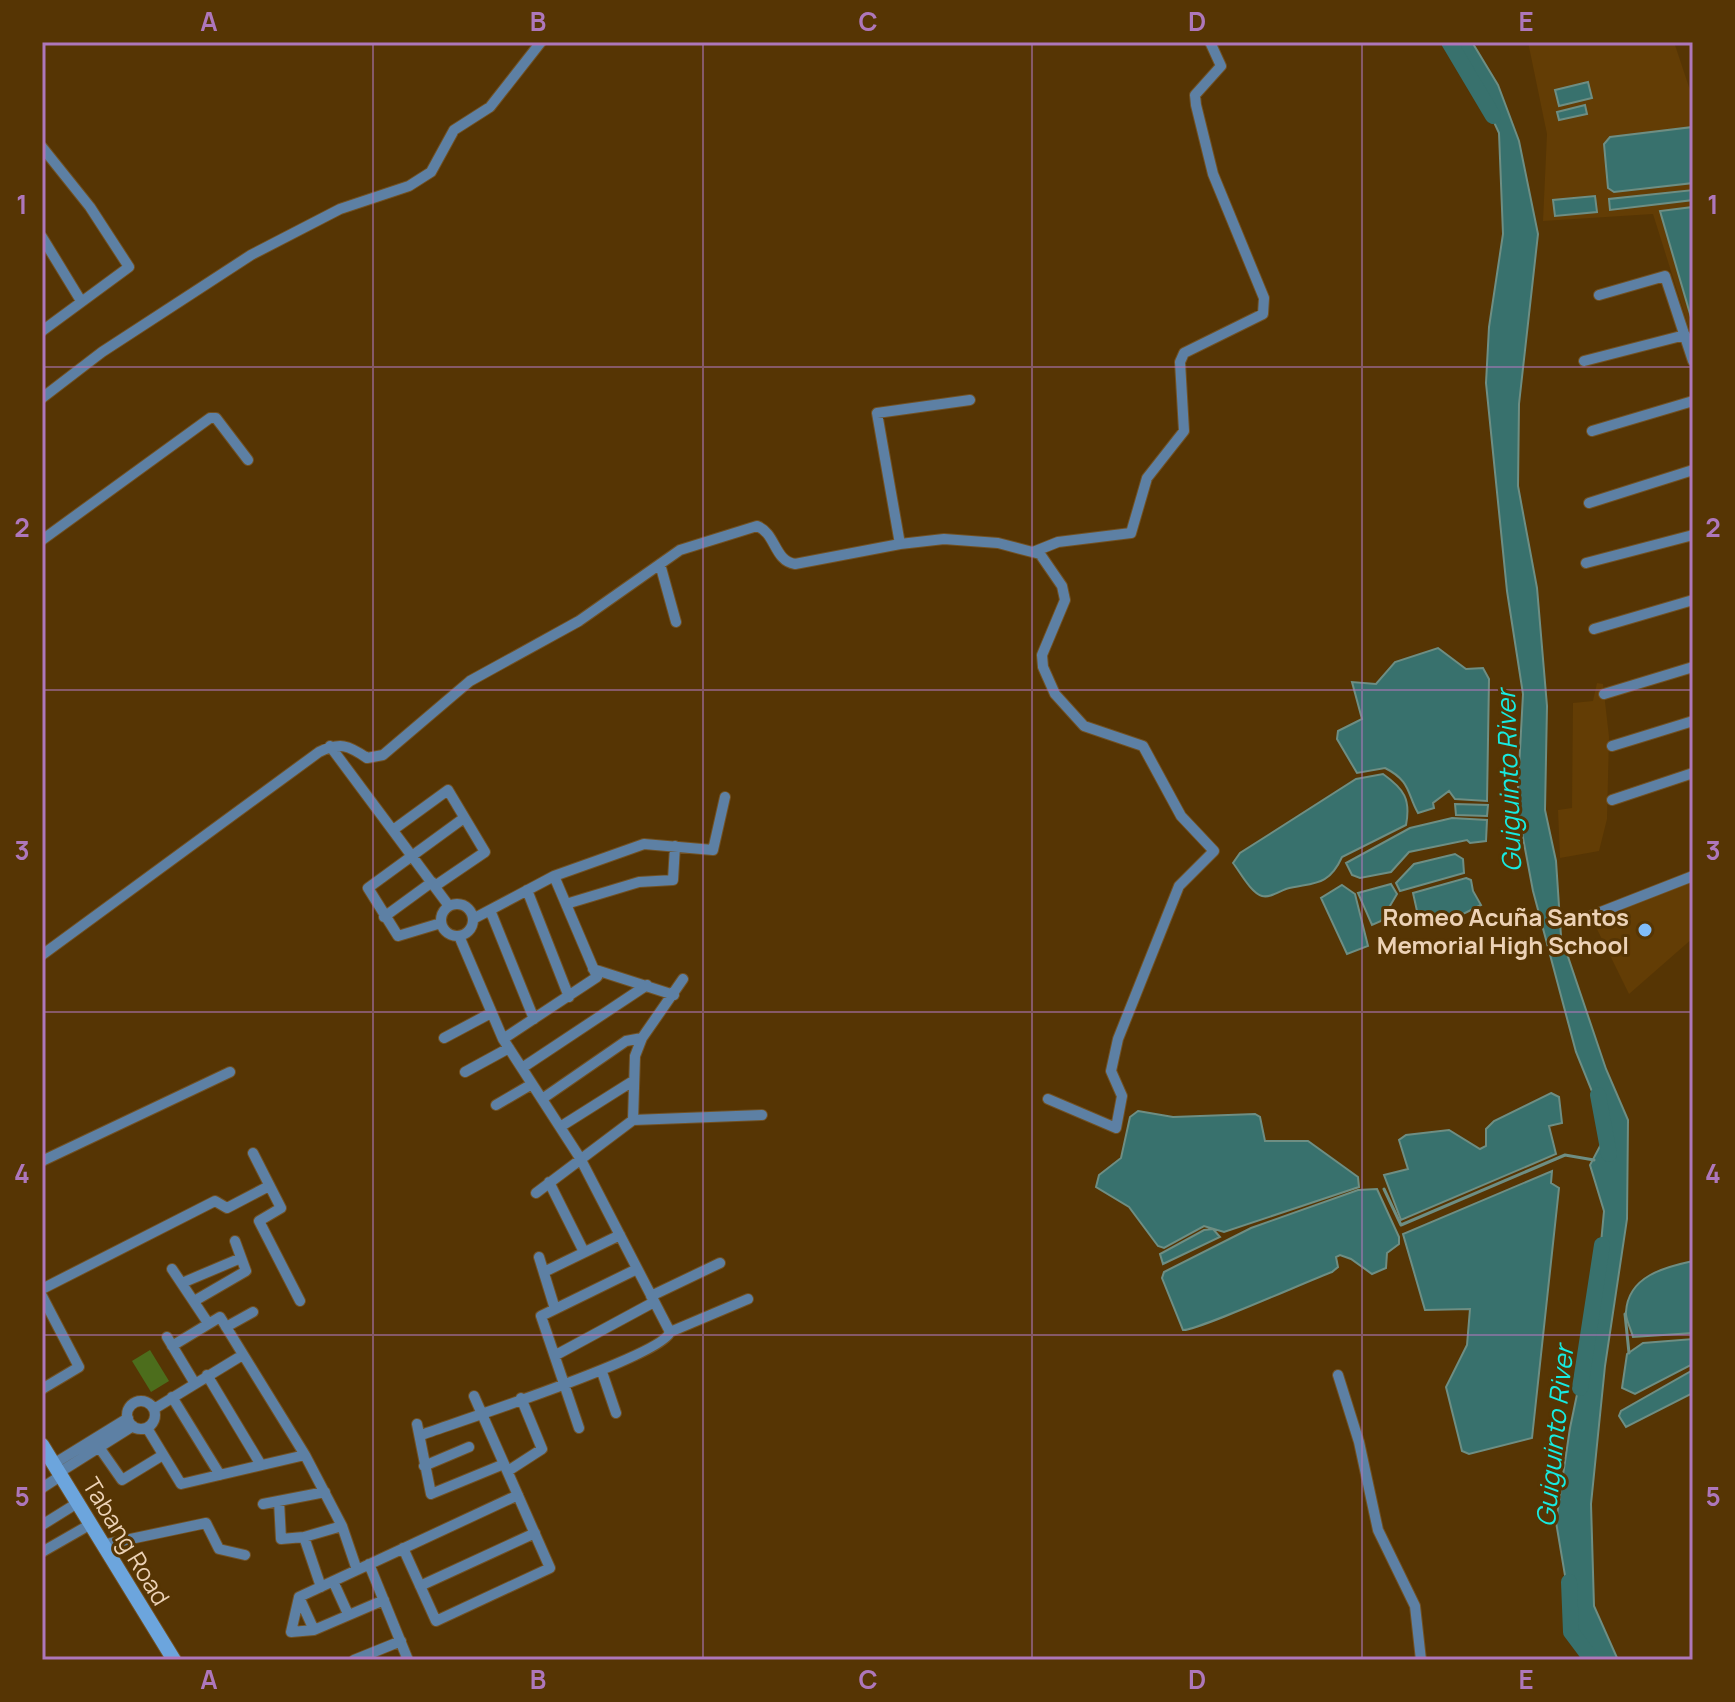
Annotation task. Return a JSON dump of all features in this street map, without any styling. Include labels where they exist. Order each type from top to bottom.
[{"type":"main road","name":"Tabang Road","points":[[42,1445],[174,1660]]},
{"type":"street","points":[[42,398],[102,352],[251,255],[340,209],[409,186],[431,172],[454,130],[490,107],[541,42]]},
{"type":"street","points":[[1033,552],[1058,542],[1131,533],[1147,478],[1184,431],[1180,362],[1184,353],[1263,314],[1264,298],[1213,174],[1198,117],[1195,95],[1221,66],[1210,42]]},
{"type":"street","points":[[42,147],[90,207],[129,267],[42,331]]},
{"type":"street","points":[[42,237],[81,301]]},
{"type":"street","points":[[1599,295],[1665,276],[1693,361]]},
{"type":"street","points":[[1584,361],[1685,335]]},
{"type":"street","points":[[900,544],[877,413],[970,400]]},
{"type":"street","points":[[1592,431],[1693,401]]},
{"type":"street","points":[[42,540],[210,418],[216,418],[248,460]]},
{"type":"street","points":[[1589,503],[1693,470]]},
{"type":"street","points":[[42,955],[330,746],[344,744],[367,758],[383,755],[470,681],[579,621],[680,550],[757,526],[766,530],[789,564],[828,560],[900,544],[975,540],[1033,552],[1043,557],[1052,569],[1065,600],[1065,607],[1042,655],[1043,667],[1060,702],[1084,726],[1143,746],[1181,816],[1214,851],[1179,886],[1118,1039],[1111,1071],[1122,1096],[1116,1128],[1048,1099]]},
{"type":"street","points":[[1586,563],[1693,535]]},
{"type":"street","points":[[660,564],[676,622]]},
{"type":"street","points":[[1594,629],[1693,600]]},
{"type":"street","points":[[1604,694],[1693,667]]},
{"type":"street","points":[[1612,746],[1693,721]]},
{"type":"street","points":[[330,746],[449,906]]},
{"type":"street","points":[[1612,800],[1693,773]]},
{"type":"street","points":[[384,917],[485,852],[448,790],[393,830]]},
{"type":"street","points":[[473,919],[554,876],[644,844],[713,850],[725,797]]},
{"type":"street","points":[[441,923],[398,936],[368,888],[464,818]]},
{"type":"street","points":[[566,904],[639,882],[673,880],[675,846]]},
{"type":"street","points":[[465,1072],[506,1044],[534,1019],[597,977],[554,876]]},
{"type":"street","points":[[1588,917],[1693,876]]},
{"type":"street","points":[[527,890],[569,997]]},
{"type":"street","points":[[449,906],[466,907],[473,919],[471,928],[459,936],[450,934],[441,923],[442,914],[449,906]]},
{"type":"street","points":[[490,910],[534,1019]]},
{"type":"street","points":[[459,936],[506,1044],[580,1158],[670,1332]]},
{"type":"street","points":[[593,969],[674,995]]},
{"type":"street","points":[[633,1120],[635,1056],[642,1038],[683,979]]},
{"type":"street","points":[[522,1068],[647,985]]},
{"type":"street","points":[[444,1038],[491,1013]]},
{"type":"street","points":[[542,1099],[626,1041],[642,1038]]},
{"type":"street","points":[[42,1161],[230,1072]]},
{"type":"street","points":[[560,1127],[633,1081]]},
{"type":"street","points":[[496,1105],[532,1084]]},
{"type":"street","points":[[536,1193],[633,1120],[762,1115]]},
{"type":"street","points":[[253,1153],[281,1208],[259,1221],[300,1301]]},
{"type":"street","points":[[549,1182],[584,1252]]},
{"type":"street","points":[[42,1289],[215,1201],[227,1208],[269,1186]]},
{"type":"street","points":[[544,1272],[620,1235]]},
{"type":"street","points":[[196,1300],[246,1271],[235,1241]]},
{"type":"street","points":[[539,1257],[555,1309]]},
{"type":"street","points":[[182,1283],[241,1258]]},
{"type":"street","points":[[556,1355],[720,1263]]},
{"type":"street","points":[[172,1269],[196,1300],[208,1323]]},
{"type":"street","points":[[579,1428],[541,1316],[637,1269]]},
{"type":"street","points":[[42,1296],[79,1367],[42,1389]]},
{"type":"street","points":[[421,1435],[602,1372],[661,1343],[670,1332],[748,1299]]},
{"type":"street","points":[[226,1327],[253,1312]]},
{"type":"street","points":[[194,1382],[170,1341],[220,1317],[241,1356],[305,1455],[342,1526],[357,1570]]},
{"type":"street","points":[[154,1409],[241,1356]]},
{"type":"street","points":[[602,1372],[616,1413]]},
{"type":"street","points":[[207,1375],[261,1465]]},
{"type":"street","points":[[1338,1375],[1359,1442],[1378,1530],[1415,1606],[1421,1660]]},
{"type":"street","points":[[403,1548],[436,1621],[550,1568],[474,1396]]},
{"type":"street","points":[[172,1397],[220,1475]]},
{"type":"street","points":[[417,1424],[429,1489],[436,1495],[542,1449],[521,1398]]},
{"type":"street","points":[[42,1488],[59,1470],[130,1422],[135,1403],[147,1403],[154,1409],[154,1420],[147,1428]]},
{"type":"street","points":[[130,1422],[147,1428],[181,1484],[305,1455]]},
{"type":"street","points":[[97,1444],[122,1480],[163,1455]]},
{"type":"street","points":[[424,1466],[469,1447]]},
{"type":"street","points":[[263,1504],[325,1492]]},
{"type":"street","points":[[299,1597],[518,1495]]},
{"type":"street","points":[[279,1501],[281,1539],[304,1537],[342,1526]]},
{"type":"street","points":[[42,1525],[79,1502]]},
{"type":"street","points":[[102,1545],[206,1523],[219,1549],[245,1555]]},
{"type":"street","points":[[42,1552],[91,1524]]},
{"type":"street","points":[[420,1586],[535,1533]]},
{"type":"street","points":[[304,1537],[321,1587]]},
{"type":"street","points":[[369,1564],[408,1660]]},
{"type":"street","points":[[333,1581],[348,1614]]},
{"type":"street","points":[[299,1597],[314,1630]]},
{"type":"street","points":[[299,1597],[291,1632],[314,1630],[384,1600]]},
{"type":"street","points":[[354,1660],[401,1641]]},
{"type":"shaded area","points":[[1528,42],[1674,42],[1693,99],[1693,341],[1653,214],[1543,221],[1547,134]]},
{"type":"shaded area","points":[[1597,683],[1603,684],[1609,737],[1607,819],[1599,851],[1560,858],[1558,810],[1572,808],[1573,703],[1593,701]]},
{"type":"shaded area","name":"Romeo Acuña Santos Memorial High School","points":[[1693,882],[1693,938],[1629,994],[1593,921]]},
{"type":"green space","points":[[150,1350],[169,1381],[151,1392],[132,1361]]},
{"type":"water","points":[[1457,42],[1472,42],[1498,85],[1519,141],[1538,234],[1519,404],[1518,486],[1537,588],[1547,706],[1545,810],[1556,861],[1561,936],[1606,1069],[1628,1120],[1627,1219],[1605,1366],[1591,1504],[1594,1606],[1618,1660],[1584,1660],[1574,1629],[1556,1522],[1570,1428],[1595,1308],[1604,1211],[1590,1165],[1608,1131],[1576,1052],[1533,891],[1517,806],[1523,694],[1507,591],[1486,383],[1489,327],[1503,234],[1499,133]]},
{"type":"water","points":[[1588,82],[1592,98],[1559,106],[1555,90]]},
{"type":"water","points":[[1585,105],[1587,114],[1559,120],[1557,112]]},
{"type":"water","points":[[1693,127],[1693,183],[1614,192],[1608,188],[1604,144],[1610,137]]},
{"type":"water","points":[[1693,190],[1693,200],[1610,210],[1609,199]]},
{"type":"water","points":[[1595,196],[1597,212],[1555,216],[1553,200]]},
{"type":"water","points":[[1693,207],[1693,324],[1660,211]]},
{"type":"water","points":[[1438,648],[1466,669],[1483,668],[1489,679],[1487,801],[1455,799],[1449,791],[1433,803],[1434,808],[1418,813],[1400,778],[1385,768],[1357,773],[1337,739],[1338,731],[1362,719],[1352,682],[1376,684],[1395,662]]},
{"type":"water","points":[[1383,774],[1404,795],[1406,825],[1342,857],[1331,874],[1318,882],[1262,896],[1250,887],[1233,863],[1240,853],[1356,779]]},
{"type":"water","points":[[1455,804],[1488,805],[1487,816],[1456,815]]},
{"type":"water","points":[[1452,818],[1487,820],[1486,841],[1470,843],[1467,840],[1409,852],[1391,872],[1360,878],[1352,875],[1346,863],[1410,828]]},
{"type":"water","points":[[1455,854],[1463,859],[1464,873],[1400,891],[1396,883],[1414,864]]},
{"type":"water","points":[[1466,878],[1471,880],[1481,905],[1459,916],[1419,920],[1413,893]]},
{"type":"water","points":[[1391,884],[1397,894],[1381,921],[1372,925],[1358,893]]},
{"type":"water","points":[[1342,885],[1355,894],[1368,946],[1347,954],[1321,898]]},
{"type":"water","points":[[1551,1093],[1559,1097],[1562,1123],[1549,1126],[1556,1154],[1401,1220],[1384,1175],[1408,1169],[1399,1140],[1406,1135],[1449,1130],[1480,1149],[1486,1146],[1486,1129],[1494,1121]]},
{"type":"water","points":[[1138,1111],[1173,1117],[1255,1114],[1260,1117],[1265,1141],[1308,1141],[1358,1177],[1359,1187],[1224,1232],[1204,1226],[1164,1248],[1158,1246],[1129,1207],[1096,1187],[1099,1175],[1121,1158],[1130,1117]]},
{"type":"water","points":[[1552,1171],[1551,1183],[1559,1188],[1532,1438],[1469,1454],[1462,1451],[1446,1387],[1467,1345],[1470,1309],[1425,1310],[1403,1234]]},
{"type":"water","points":[[1377,1189],[1399,1237],[1399,1244],[1387,1253],[1386,1268],[1372,1274],[1340,1255],[1336,1257],[1338,1267],[1332,1272],[1229,1315],[1183,1330],[1162,1278],[1164,1272],[1251,1228],[1358,1190]]},
{"type":"water","points":[[1213,1229],[1220,1237],[1163,1264],[1160,1254],[1204,1230]]},
{"type":"water","points":[[1693,1261],[1693,1333],[1633,1337],[1626,1314],[1633,1290],[1660,1270]]},
{"type":"water","points":[[1693,1339],[1693,1364],[1635,1394],[1622,1388],[1627,1354],[1643,1343]]},
{"type":"water","points":[[1693,1370],[1693,1393],[1626,1427],[1619,1416],[1621,1411]]},
{"type":"waterway","name":"Guiguinto River","points":[[1449,42],[1493,116]]},
{"type":"waterway","name":"Guiguinto River","points":[[1598,1095],[1609,1154]]},
{"type":"waterway","points":[[1384,1189],[1401,1225],[1565,1155],[1594,1160]]},
{"type":"waterway","name":"Guiguinto River","points":[[1580,1388],[1602,1245]]},
{"type":"waterway","points":[[1625,1314],[1629,1353]]},
{"type":"waterway","name":"Guiguinto River","points":[[1569,1582],[1571,1632],[1592,1660]]},
{"type":"place","name":"Romeo Acuña Santos Memorial High School","points":[[1645,930]]}]
